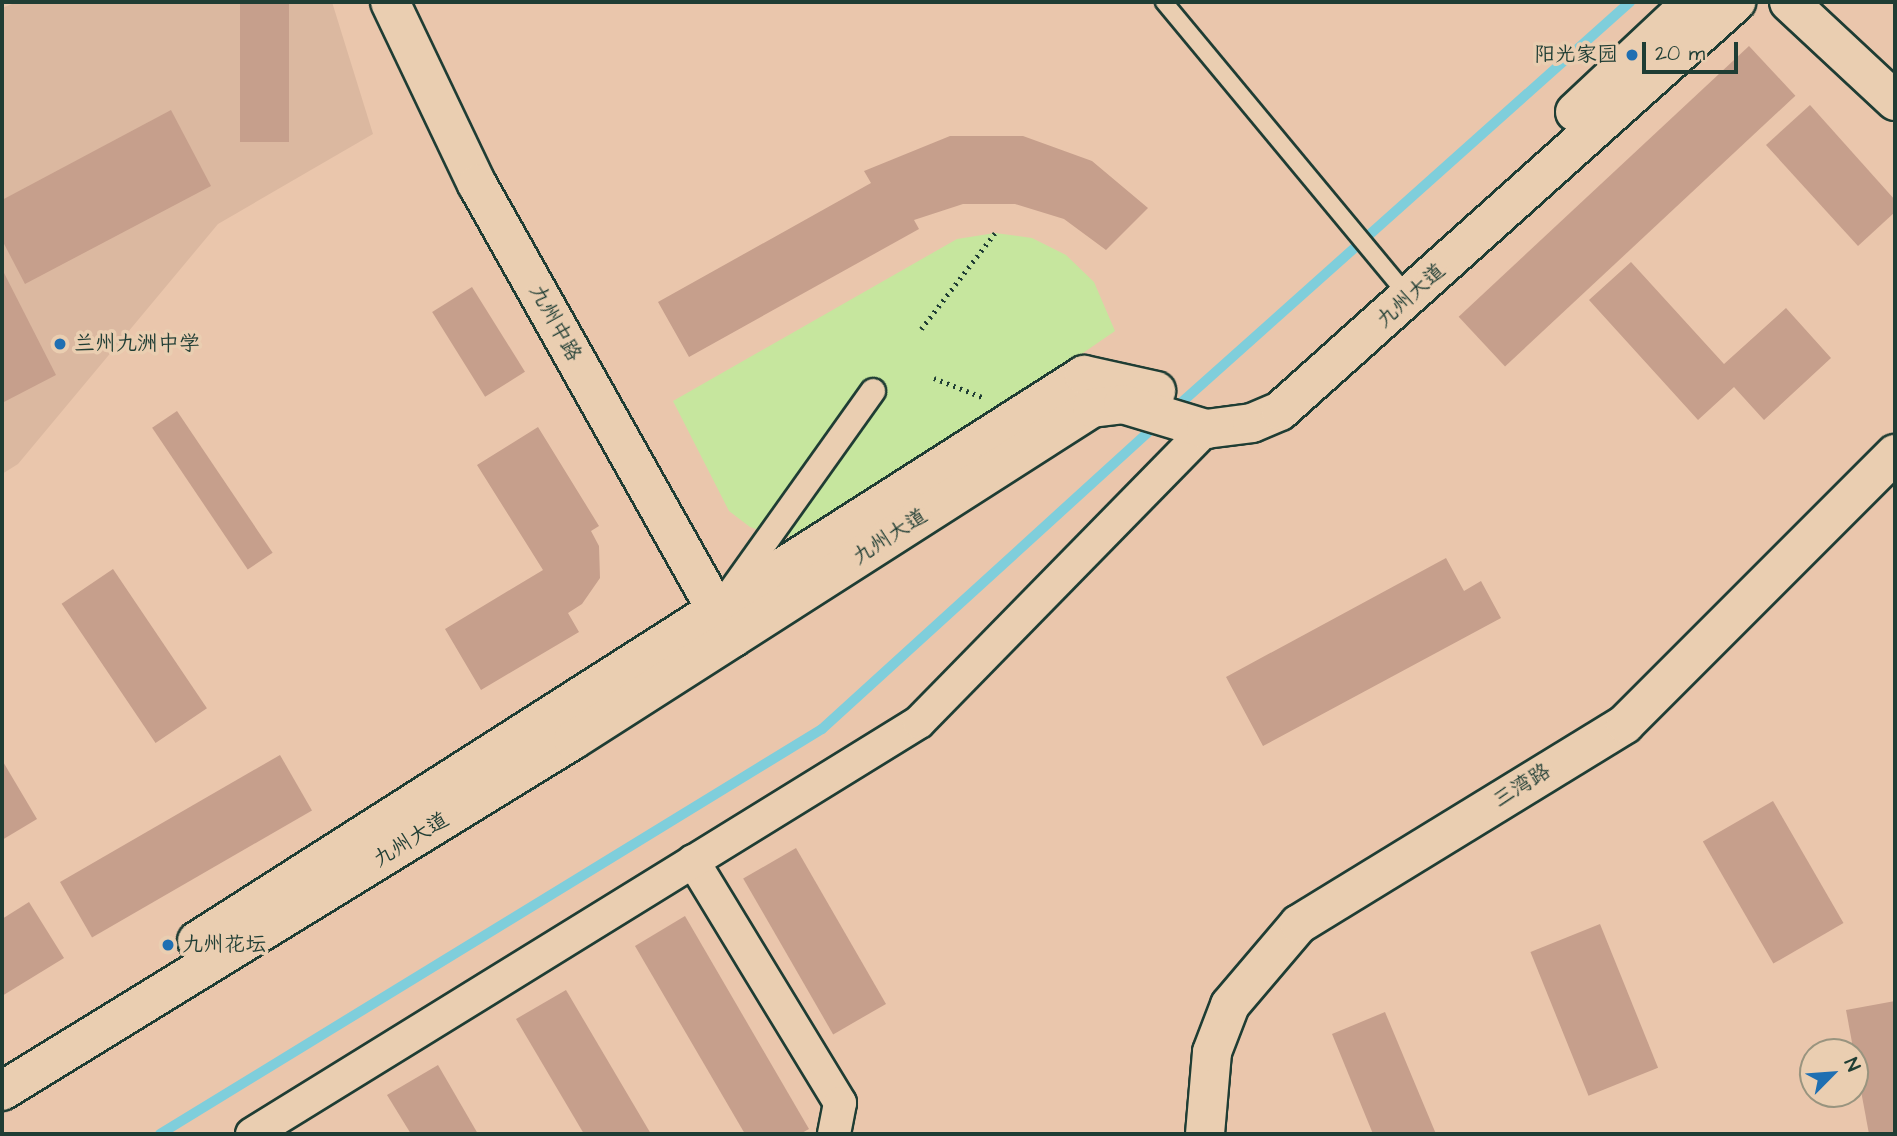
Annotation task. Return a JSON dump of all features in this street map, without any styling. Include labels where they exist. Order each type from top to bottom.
[{"type":"main road","name":"九州中路","points":[[390,2],[477,184],[725,624]]},
{"type":"main road","points":[[1789,2],[1895,101]]},
{"type":"main road","name":"九州大道","points":[[2,1091],[725,624],[1092,408],[1130,393],[1197,420],[1252,423],[1280,411],[1395,279],[1704,7]]},
{"type":"main road","name":"三湾路","points":[[1205,1134],[1212,1052],[1230,1005],[1299,924],[1625,724],[1895,454]]},
{"type":"main road","points":[[2,1061],[725,624]]},
{"type":"street","points":[[725,624],[873,391]]},
{"type":"street","points":[[252,1134],[919,722],[1197,420]]},
{"type":"street","points":[[694,861],[840,1103],[834,1134]]},
{"type":"lane","points":[[1164,2],[1395,279]]},
{"type":"path","points":[[921,329],[995,233]]},
{"type":"shaded area","name":"兰州九洲中学","points":[[17,2],[332,2],[373,134],[218,224],[18,464],[2,474],[2,8]]},
{"type":"green space","points":[[995,233],[1032,238],[1066,255],[1094,282],[1115,331],[825,530],[800,537],[774,535],[750,527],[729,511],[673,401],[957,239]]},
{"type":"building","points":[[240,2],[289,2],[289,142],[240,142]]},
{"type":"building","points":[[1749,46],[1795,96],[1505,366],[1459,317]]},
{"type":"building","points":[[1810,105],[1895,200],[1895,212],[1858,246],[1766,145]]},
{"type":"building","points":[[171,110],[211,186],[25,284],[2,240],[2,200]]},
{"type":"building","points":[[950,136],[1023,136],[1092,161],[1148,208],[1106,250],[1064,219],[1015,204],[963,204],[914,220],[919,229],[689,357],[658,302],[871,183],[864,171]]},
{"type":"building","points":[[1631,262],[1724,364],[1786,308],[1831,358],[1764,420],[1734,387],[1698,420],[1589,300]]},
{"type":"building","points":[[2,269],[56,375],[2,403]]},
{"type":"building","points":[[472,287],[525,372],[485,397],[432,312]]},
{"type":"building","points":[[177,411],[273,553],[248,570],[152,428]]},
{"type":"building","points":[[538,427],[599,526],[591,531],[599,546],[600,578],[582,604],[568,613],[579,632],[481,690],[445,629],[543,570],[477,465]]},
{"type":"building","points":[[1446,558],[1464,591],[1481,581],[1501,618],[1263,746],[1226,677]]},
{"type":"building","points":[[113,569],[207,708],[156,743],[62,604]]},
{"type":"building","points":[[280,755],[312,810],[92,937],[60,882]]},
{"type":"building","points":[[2,760],[37,819],[2,840]]},
{"type":"building","points":[[1773,801],[1844,923],[1773,964],[1703,842]]},
{"type":"building","points":[[796,848],[886,1004],[833,1034],[743,878]]},
{"type":"building","points":[[29,902],[64,958],[2,996],[2,919]]},
{"type":"building","points":[[685,916],[809,1129],[800,1134],[745,1134],[635,946]]},
{"type":"building","points":[[1600,924],[1658,1068],[1589,1096],[1530,952]]},
{"type":"building","points":[[566,990],[651,1134],[584,1134],[516,1019]]},
{"type":"building","points":[[1895,1001],[1895,1134],[1869,1134],[1864,1108],[1869,1108],[1869,1038],[1851,1038],[1846,1010]]},
{"type":"building","points":[[1385,1012],[1436,1134],[1373,1134],[1332,1034]]},
{"type":"building","points":[[438,1065],[478,1134],[411,1134],[387,1095]]},
{"type":"waterway","points":[[1173,410],[1630,2]]},
{"type":"waterway","points":[[160,1134],[822,729],[1157,424]]},
{"type":"place","name":"阳光家园","points":[[1632,55]]},
{"type":"place","name":"兰州九洲中学","points":[[60,344]]},
{"type":"place","name":"九州花坛","points":[[168,945]]}]
